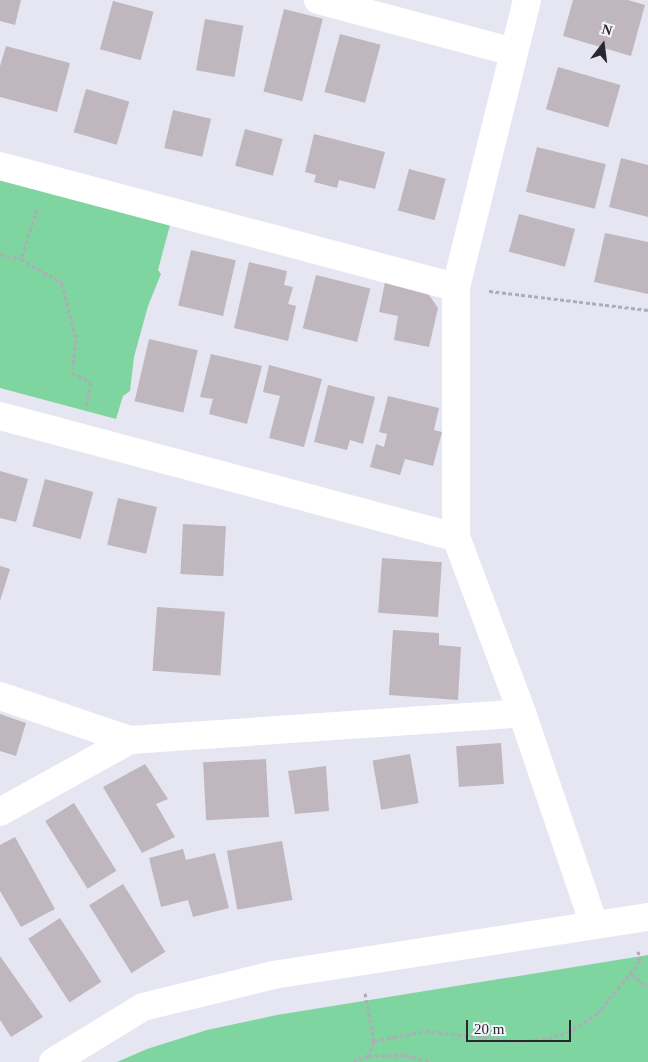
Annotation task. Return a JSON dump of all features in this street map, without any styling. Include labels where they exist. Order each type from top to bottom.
[{"type":"street","points":[[318,0],[513,52]]},
{"type":"street","points":[[527,0],[456,287],[456,537],[522,713],[594,925]]},
{"type":"street","points":[[0,166],[456,287]]},
{"type":"street","points":[[0,416],[456,537]]},
{"type":"street","points":[[0,696],[130,740],[522,713]]},
{"type":"street","points":[[0,812],[130,740]]},
{"type":"street","points":[[53,1062],[143,1007],[273,975],[648,917]]},
{"type":"path","points":[[21,259],[46,178]]},
{"type":"path","points":[[0,254],[21,259],[62,283],[76,340],[72,373],[91,382],[78,437]]},
{"type":"path","points":[[456,287],[648,310]]},
{"type":"path","points":[[374,1041],[425,1031],[516,1041],[548,1039],[574,1030],[597,1014],[631,974],[640,961],[637,946]]},
{"type":"path","points":[[631,974],[648,987]]},
{"type":"path","points":[[364,990],[374,1041],[368,1056]]},
{"type":"path","points":[[353,1062],[368,1056],[406,1054],[430,1062]]},
{"type":"green space","points":[[0,180],[170,225],[158,270],[161,274],[148,306],[134,357],[130,391],[123,396],[116,419],[0,388]]},
{"type":"green space","points":[[648,955],[648,1062],[117,1062],[147,1049],[207,1030],[277,1015]]},
{"type":"building","points":[[0,0],[21,0],[15,25],[0,21]]},
{"type":"building","points":[[573,0],[628,0],[645,5],[631,56],[563,36]]},
{"type":"building","points":[[113,1],[154,12],[141,60],[100,49]]},
{"type":"building","points":[[284,9],[323,19],[302,101],[263,91]]},
{"type":"building","points":[[205,19],[243,26],[234,77],[196,70]]},
{"type":"building","points":[[340,34],[381,45],[365,103],[324,92]]},
{"type":"building","points":[[6,46],[70,63],[57,112],[0,97],[0,66]]},
{"type":"building","points":[[558,67],[620,85],[608,127],[546,109]]},
{"type":"building","points":[[86,89],[129,101],[117,145],[74,132]]},
{"type":"building","points":[[173,110],[211,119],[202,157],[164,148]]},
{"type":"building","points":[[245,129],[283,139],[273,176],[235,166]]},
{"type":"building","points":[[314,134],[385,152],[375,189],[339,180],[337,188],[314,182],[316,175],[305,172]]},
{"type":"building","points":[[537,147],[606,164],[595,209],[526,192]]},
{"type":"building","points":[[621,158],[648,165],[648,217],[609,207]]},
{"type":"building","points":[[409,169],[446,179],[435,220],[398,211]]},
{"type":"building","points":[[519,214],[575,229],[565,267],[509,252]]},
{"type":"building","points":[[605,233],[648,242],[648,294],[594,282]]},
{"type":"building","points":[[191,250],[236,260],[223,316],[178,306]]},
{"type":"building","points":[[249,262],[287,271],[284,285],[293,287],[288,304],[296,306],[288,341],[234,328]]},
{"type":"building","points":[[316,275],[370,289],[357,342],[303,328]]},
{"type":"building","points":[[385,282],[427,292],[438,308],[429,347],[394,340],[398,316],[379,312]]},
{"type":"building","points":[[149,339],[198,350],[183,413],[135,401]]},
{"type":"building","points":[[211,354],[262,366],[247,424],[209,414],[213,399],[200,397]]},
{"type":"building","points":[[269,365],[322,379],[304,447],[269,438],[280,396],[263,392]]},
{"type":"building","points":[[328,385],[375,397],[363,444],[350,440],[347,450],[314,442]]},
{"type":"building","points":[[388,396],[439,408],[434,430],[442,432],[433,466],[405,459],[400,475],[370,467],[376,444],[384,447],[387,434],[379,432]]},
{"type":"building","points":[[0,471],[28,479],[16,522],[0,518]]},
{"type":"building","points":[[45,479],[93,492],[81,539],[32,526]]},
{"type":"building","points":[[118,498],[157,507],[146,554],[107,545]]},
{"type":"building","points":[[183,524],[226,526],[223,576],[180,574]]},
{"type":"building","points":[[382,558],[442,562],[438,617],[378,613]]},
{"type":"building","points":[[0,566],[10,569],[0,601]]},
{"type":"building","points":[[157,607],[225,612],[220,676],[153,671]]},
{"type":"building","points":[[393,630],[439,633],[439,645],[461,647],[458,700],[389,695]]},
{"type":"building","points":[[0,714],[26,723],[16,756],[0,751]]},
{"type":"building","points":[[501,743],[504,784],[459,787],[456,746]]},
{"type":"building","points":[[410,754],[419,803],[381,810],[373,761]]},
{"type":"building","points":[[266,759],[269,817],[206,820],[203,762]]},
{"type":"building","points":[[145,764],[168,799],[156,804],[175,837],[142,853],[103,787]]},
{"type":"building","points":[[326,766],[329,811],[295,814],[288,771]]},
{"type":"building","points":[[74,803],[116,871],[88,889],[45,821]]},
{"type":"building","points":[[15,837],[55,909],[21,927],[0,891],[0,845]]},
{"type":"building","points":[[282,841],[292,900],[237,910],[227,851]]},
{"type":"building","points":[[183,849],[186,860],[215,853],[229,908],[193,917],[188,900],[161,907],[149,858]]},
{"type":"building","points":[[123,884],[165,952],[131,973],[89,905]]},
{"type":"building","points":[[60,918],[101,982],[70,1002],[28,939]]},
{"type":"building","points":[[0,956],[43,1017],[11,1037],[0,1020]]}]
